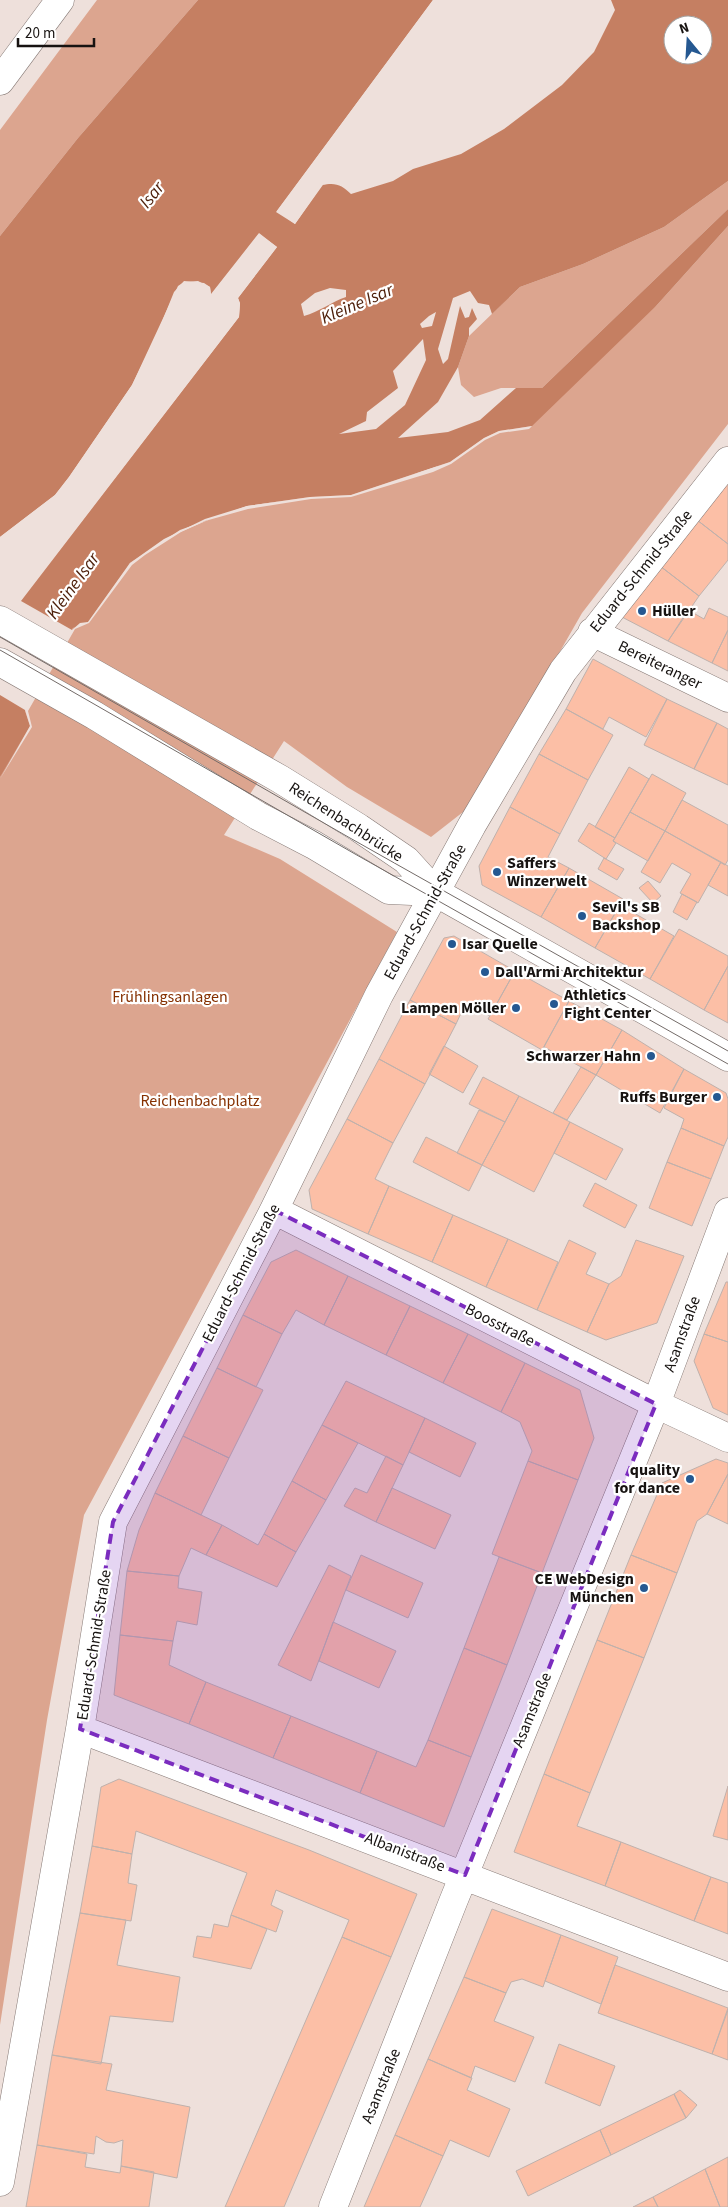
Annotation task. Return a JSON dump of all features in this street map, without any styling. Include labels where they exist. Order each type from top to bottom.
[{"type":"street","points":[[0,81],[60,0]]},
{"type":"street","name":"Eduard-Schmid-Straße","points":[[0,2182],[80,1729],[113,1522],[274,1210],[379,996],[472,825],[562,671],[728,461]]},
{"type":"street","name":"Reichenbachbrücke","points":[[0,620],[280,779],[359,828],[406,860],[435,892]]},
{"type":"street","name":"Bereiteranger","points":[[592,632],[728,698]]},
{"type":"street","points":[[0,662],[94,716],[258,816],[314,845],[389,890],[435,892],[728,1057]]},
{"type":"street","name":"Boosstraße","points":[[274,1210],[656,1404],[728,1438]]},
{"type":"street","name":"Asamstraße","points":[[333,2207],[656,1404],[728,1212]]},
{"type":"street","name":"Albanistraße","points":[[80,1729],[728,1977]]},
{"type":"highlighted area","points":[[274,1210],[656,1404],[465,1875],[80,1729],[113,1522]]},
{"type":"green space","points":[[97,0],[198,0],[78,138],[0,236],[0,130]]},
{"type":"green space","points":[[728,181],[728,209],[542,388],[501,388],[474,397],[461,385],[458,367],[469,336],[520,287],[583,264],[664,227]]},
{"type":"green space","name":"Frühlingsanlagen","points":[[728,226],[728,424],[582,613],[472,805],[431,837],[347,787],[284,741],[224,835],[280,859],[397,932],[84,1515],[47,1720],[0,2025],[0,777],[25,711],[73,628],[130,563],[164,539],[229,511],[432,470],[657,305]]},
{"type":"water","points":[[198,0],[433,0],[277,211],[295,224],[322,185],[338,185],[345,188],[351,194],[393,181],[413,169],[461,154],[504,129],[562,85],[594,52],[615,10],[611,0],[728,0],[728,181],[664,227],[583,264],[520,287],[492,314],[489,305],[478,303],[470,291],[453,298],[438,349],[443,364],[448,359],[460,306],[465,318],[469,317],[472,308],[477,319],[469,328],[469,336],[458,367],[438,402],[398,438],[448,432],[480,420],[516,388],[542,388],[728,209],[728,226],[657,305],[532,426],[499,431],[484,438],[450,462],[351,495],[310,497],[247,506],[180,530],[130,563],[88,622],[73,628],[25,711],[30,726],[0,777],[0,627],[239,317],[240,304],[238,298],[277,247],[259,234],[211,295],[210,287],[204,283],[184,281],[174,292],[157,334],[132,385],[69,477],[55,495],[0,537],[0,236],[78,138]],"holes":[[[330,288],[346,290],[346,297],[304,316],[301,304],[315,293]],[[436,312],[432,326],[422,328],[420,324]],[[423,339],[426,360],[405,405],[376,429],[339,434],[366,421],[367,412],[398,388],[393,371]]]},
{"type":"pier","points":[[433,0],[436,0],[280,211],[294,220],[320,183],[325,182],[295,224],[276,212]]},
{"type":"pier","points":[[259,233],[277,247],[238,298],[240,303],[239,317],[21,601],[72,630],[80,623],[88,622],[130,563],[164,539],[205,519],[247,506],[310,497],[351,495],[450,462],[484,438],[499,431],[532,426],[529,429],[500,433],[485,440],[451,464],[433,472],[351,497],[311,499],[248,509],[205,521],[181,532],[145,555],[132,565],[89,623],[75,629],[28,711],[32,727],[0,779],[30,726],[25,710],[0,695],[0,623],[236,316],[236,297],[273,247],[259,237],[212,297],[209,296],[207,288],[202,285],[192,283],[185,284],[180,288],[134,386],[71,478],[56,497],[1,539],[0,537],[55,495],[69,477],[132,385],[178,286],[184,282],[198,281],[210,287],[211,294]]},
{"type":"building","points":[[728,481],[728,544],[697,520]]},
{"type":"building","points":[[697,520],[728,544],[728,560],[699,596],[660,566]]},
{"type":"building","points":[[660,566],[699,596],[668,641],[620,616]]},
{"type":"building","points":[[709,608],[728,617],[728,630],[712,663],[668,641],[688,610],[704,619]]},
{"type":"building","points":[[728,630],[728,671],[712,663]]},
{"type":"building","points":[[593,659],[667,699],[646,737],[609,717],[603,729],[566,709]]},
{"type":"building","points":[[667,699],[717,723],[694,769],[644,745]]},
{"type":"building","points":[[566,709],[613,735],[588,780],[539,754]]},
{"type":"building","points":[[717,723],[728,729],[728,785],[694,769]]},
{"type":"building","points":[[539,754],[588,780],[560,834],[510,807]]},
{"type":"building","points":[[629,767],[649,779],[615,838],[595,827]]},
{"type":"building","points":[[652,774],[686,793],[665,831],[630,812]]},
{"type":"building","points":[[682,800],[728,825],[728,860],[725,865],[665,831]]},
{"type":"building","points":[[510,807],[560,834],[548,857],[569,868],[541,917],[482,885],[479,866]]},
{"type":"building","points":[[630,812],[665,831],[648,861],[613,841]]},
{"type":"building","points":[[589,823],[615,838],[613,841],[616,843],[606,859],[578,841]]},
{"type":"building","points":[[665,831],[721,862],[698,903],[680,893],[691,874],[672,863],[660,883],[641,872]]},
{"type":"building","points":[[604,858],[624,869],[617,880],[598,869]]},
{"type":"building","points":[[721,862],[728,866],[728,896],[708,885]]},
{"type":"building","points":[[569,868],[623,899],[595,948],[541,917]]},
{"type":"building","points":[[648,881],[661,896],[653,903],[639,888]]},
{"type":"building","points":[[682,894],[697,902],[687,920],[673,912]]},
{"type":"building","points":[[620,905],[674,936],[650,979],[595,948]]},
{"type":"building","points":[[679,929],[728,956],[728,966],[704,1010],[650,979]]},
{"type":"building","points":[[454,936],[515,971],[490,1016],[470,1005],[463,1009],[456,1024],[410,1000],[444,938]]},
{"type":"building","points":[[728,966],[728,1023],[704,1010]]},
{"type":"building","points":[[515,971],[569,1001],[542,1050],[488,1019]]},
{"type":"building","points":[[410,1000],[456,1024],[425,1084],[379,1059]]},
{"type":"building","points":[[569,1001],[622,1030],[596,1075],[544,1047]]},
{"type":"building","points":[[622,1030],[684,1069],[660,1113],[596,1075]]},
{"type":"building","points":[[444,1046],[478,1066],[463,1093],[429,1074]]},
{"type":"building","points":[[379,1059],[425,1084],[393,1143],[347,1119]]},
{"type":"building","points":[[581,1067],[596,1075],[567,1120],[553,1113]]},
{"type":"building","points":[[684,1069],[726,1093],[728,1099],[728,1137],[724,1146],[681,1128],[684,1119],[664,1108]]},
{"type":"building","points":[[483,1077],[519,1096],[505,1122],[469,1104]]},
{"type":"building","points":[[519,1096],[570,1122],[534,1192],[482,1165]]},
{"type":"building","points":[[479,1110],[505,1122],[482,1165],[457,1153]]},
{"type":"building","points":[[347,1119],[393,1143],[375,1179],[389,1186],[368,1234],[312,1209],[309,1190]]},
{"type":"building","points":[[570,1122],[623,1149],[606,1180],[554,1153]]},
{"type":"building","points":[[681,1128],[724,1146],[711,1179],[667,1162]]},
{"type":"building","points":[[426,1137],[482,1165],[469,1191],[413,1162]]},
{"type":"building","points":[[667,1162],[711,1179],[692,1226],[649,1208]]},
{"type":"building","points":[[595,1183],[637,1205],[625,1228],[583,1206]]},
{"type":"building","points":[[389,1186],[453,1215],[432,1262],[368,1234]]},
{"type":"building","points":[[453,1215],[508,1239],[486,1287],[432,1262]]},
{"type":"building","points":[[508,1239],[558,1262],[537,1310],[486,1287]]},
{"type":"building","points":[[569,1240],[596,1253],[586,1274],[609,1284],[587,1332],[537,1310]]},
{"type":"building","points":[[636,1240],[684,1256],[657,1323],[606,1340],[587,1332],[609,1284],[621,1276]]},
{"type":"building","points":[[296,1250],[348,1276],[324,1325],[296,1310],[282,1334],[243,1315],[271,1262]]},
{"type":"building","points":[[348,1276],[410,1306],[386,1355],[324,1325]]},
{"type":"building","points":[[726,1282],[728,1282],[728,1342],[704,1334]]},
{"type":"building","points":[[410,1306],[468,1334],[443,1383],[386,1355]]},
{"type":"building","points":[[243,1315],[282,1334],[256,1387],[217,1368]]},
{"type":"building","points":[[468,1334],[525,1363],[501,1412],[443,1383]]},
{"type":"building","points":[[704,1334],[728,1342],[728,1415],[713,1408],[694,1361]]},
{"type":"building","points":[[525,1363],[580,1390],[594,1438],[578,1480],[528,1461],[532,1451],[520,1422],[501,1412]]},
{"type":"building","points":[[217,1368],[263,1390],[229,1458],[183,1436]]},
{"type":"building","points":[[346,1381],[425,1418],[403,1465],[322,1425]]},
{"type":"building","points":[[425,1418],[476,1443],[460,1477],[409,1452]]},
{"type":"building","points":[[322,1425],[358,1443],[326,1500],[292,1481]]},
{"type":"building","points":[[183,1436],[229,1458],[201,1515],[155,1493]]},
{"type":"building","points":[[386,1456],[403,1465],[376,1522],[344,1506],[355,1488],[367,1493]]},
{"type":"building","points":[[716,1459],[728,1463],[728,1474],[707,1514],[697,1521],[677,1573],[631,1555],[662,1483]]},
{"type":"building","points":[[528,1461],[578,1480],[542,1573],[492,1554]]},
{"type":"building","points":[[728,1474],[728,1524],[707,1514]]},
{"type":"building","points":[[292,1481],[326,1500],[296,1552],[264,1534]]},
{"type":"building","points":[[392,1488],[451,1515],[435,1549],[376,1522]]},
{"type":"building","points":[[155,1493],[222,1525],[206,1555],[191,1548],[179,1576],[127,1571],[139,1530]]},
{"type":"building","points":[[222,1525],[258,1545],[264,1534],[296,1552],[277,1587],[206,1555]]},
{"type":"building","points":[[361,1555],[423,1583],[408,1618],[346,1590]]},
{"type":"building","points":[[631,1555],[677,1573],[644,1658],[597,1640]]},
{"type":"building","points":[[499,1557],[542,1573],[507,1665],[464,1648]]},
{"type":"building","points":[[329,1565],[351,1576],[311,1681],[278,1665]]},
{"type":"building","points":[[127,1571],[179,1576],[178,1588],[202,1592],[197,1625],[177,1621],[173,1641],[120,1635]]},
{"type":"building","points":[[333,1622],[396,1651],[379,1688],[319,1661]]},
{"type":"building","points":[[120,1635],[173,1641],[169,1665],[206,1682],[189,1724],[114,1695]]},
{"type":"building","points":[[597,1640],[644,1658],[590,1793],[544,1774]]},
{"type":"building","points":[[464,1648],[507,1665],[471,1757],[428,1740]]},
{"type":"building","points":[[206,1682],[291,1716],[273,1758],[189,1724]]},
{"type":"building","points":[[291,1716],[377,1751],[360,1793],[273,1758]]},
{"type":"building","points":[[428,1740],[471,1757],[444,1827],[360,1793],[377,1751],[416,1767]]},
{"type":"building","points":[[544,1774],[590,1793],[577,1826],[621,1842],[605,1886],[514,1852]]},
{"type":"building","points":[[119,1779],[309,1850],[417,1894],[391,1957],[342,1937],[349,1920],[276,1890],[271,1905],[283,1911],[276,1932],[231,1915],[247,1873],[136,1831],[132,1854],[92,1846],[101,1787]]},
{"type":"building","points":[[728,1786],[728,1840],[713,1836]]},
{"type":"building","points":[[621,1842],[711,1877],[694,1921],[605,1886]]},
{"type":"building","points":[[92,1846],[132,1854],[128,1883],[137,1885],[131,1921],[80,1913]]},
{"type":"building","points":[[711,1877],[728,1883],[728,1934],[694,1921]]},
{"type":"building","points":[[492,1909],[561,1935],[543,1987],[522,1979],[511,1982],[506,1993],[464,1977]]},
{"type":"building","points":[[80,1913],[126,1920],[117,1965],[180,1977],[173,2022],[110,2016],[101,2064],[52,2055]]},
{"type":"building","points":[[231,1915],[267,1929],[251,1969],[193,1957],[197,1936],[211,1938],[214,1924],[228,1927]]},
{"type":"building","points":[[561,1935],[618,1957],[601,2004],[545,1981]]},
{"type":"building","points":[[342,1937],[391,1957],[284,2207],[225,2207]]},
{"type":"building","points":[[615,1965],[728,2008],[712,2054],[598,2013]]},
{"type":"building","points":[[464,1977],[506,1993],[494,2021],[534,2037],[515,2082],[475,2066],[471,2078],[428,2059]]},
{"type":"building","points":[[728,2010],[728,2060],[712,2054]]},
{"type":"building","points":[[559,2044],[615,2066],[600,2106],[545,2083]]},
{"type":"building","points":[[52,2055],[112,2064],[106,2090],[190,2107],[177,2178],[121,2166],[123,2140],[114,2143],[106,2142],[96,2136],[94,2154],[37,2145]]},
{"type":"building","points":[[428,2059],[472,2078],[467,2090],[510,2109],[489,2157],[450,2140],[443,2156],[395,2135]]},
{"type":"building","points":[[680,2090],[697,2105],[686,2118],[674,2094]]},
{"type":"building","points":[[674,2094],[686,2118],[611,2155],[600,2130]]},
{"type":"building","points":[[600,2130],[611,2155],[528,2196],[516,2171]]},
{"type":"building","points":[[395,2135],[443,2156],[420,2207],[364,2207]]},
{"type":"building","points":[[37,2145],[87,2154],[85,2167],[120,2173],[121,2166],[154,2172],[149,2207],[26,2207]]},
{"type":"building","points":[[728,2157],[728,2207],[720,2207],[705,2169]]},
{"type":"building","points":[[705,2169],[720,2207],[658,2207],[653,2197]]},
{"type":"building","points":[[653,2197],[658,2207],[633,2207]]},
{"type":"tram line","points":[[0,637],[350,838],[728,1051]]},
{"type":"tram line","points":[[0,650],[355,854],[728,1064]]},
{"type":"place","name":"Hüller","points":[[642,611]]},
{"type":"place","name":"Saffers Winzerwelt","points":[[497,872]]},
{"type":"place","name":"Sevil's SB Backshop","points":[[582,916]]},
{"type":"place","name":"Isar Quelle","points":[[452,944]]},
{"type":"place","name":"Dall'Armi Architektur","points":[[485,972]]},
{"type":"place","name":"Athletics Fight Center","points":[[554,1004]]},
{"type":"place","name":"Lampen Möller","points":[[516,1008]]},
{"type":"place","name":"Schwarzer Hahn","points":[[651,1056]]},
{"type":"place","name":"Ruffs Burger","points":[[717,1097]]},
{"type":"place","name":"quality for dance","points":[[690,1479]]},
{"type":"place","name":"CE WebDesign München","points":[[644,1588]]},
{"type":"water label","name":"Isar","points":[[152,195]]},
{"type":"water label","name":"Kleine Isar","points":[[357,304]]},
{"type":"water label","name":"Kleine Isar","points":[[73,586]]},
{"type":"park label","name":"Reichenbachplatz","points":[[200,1101]]}]
